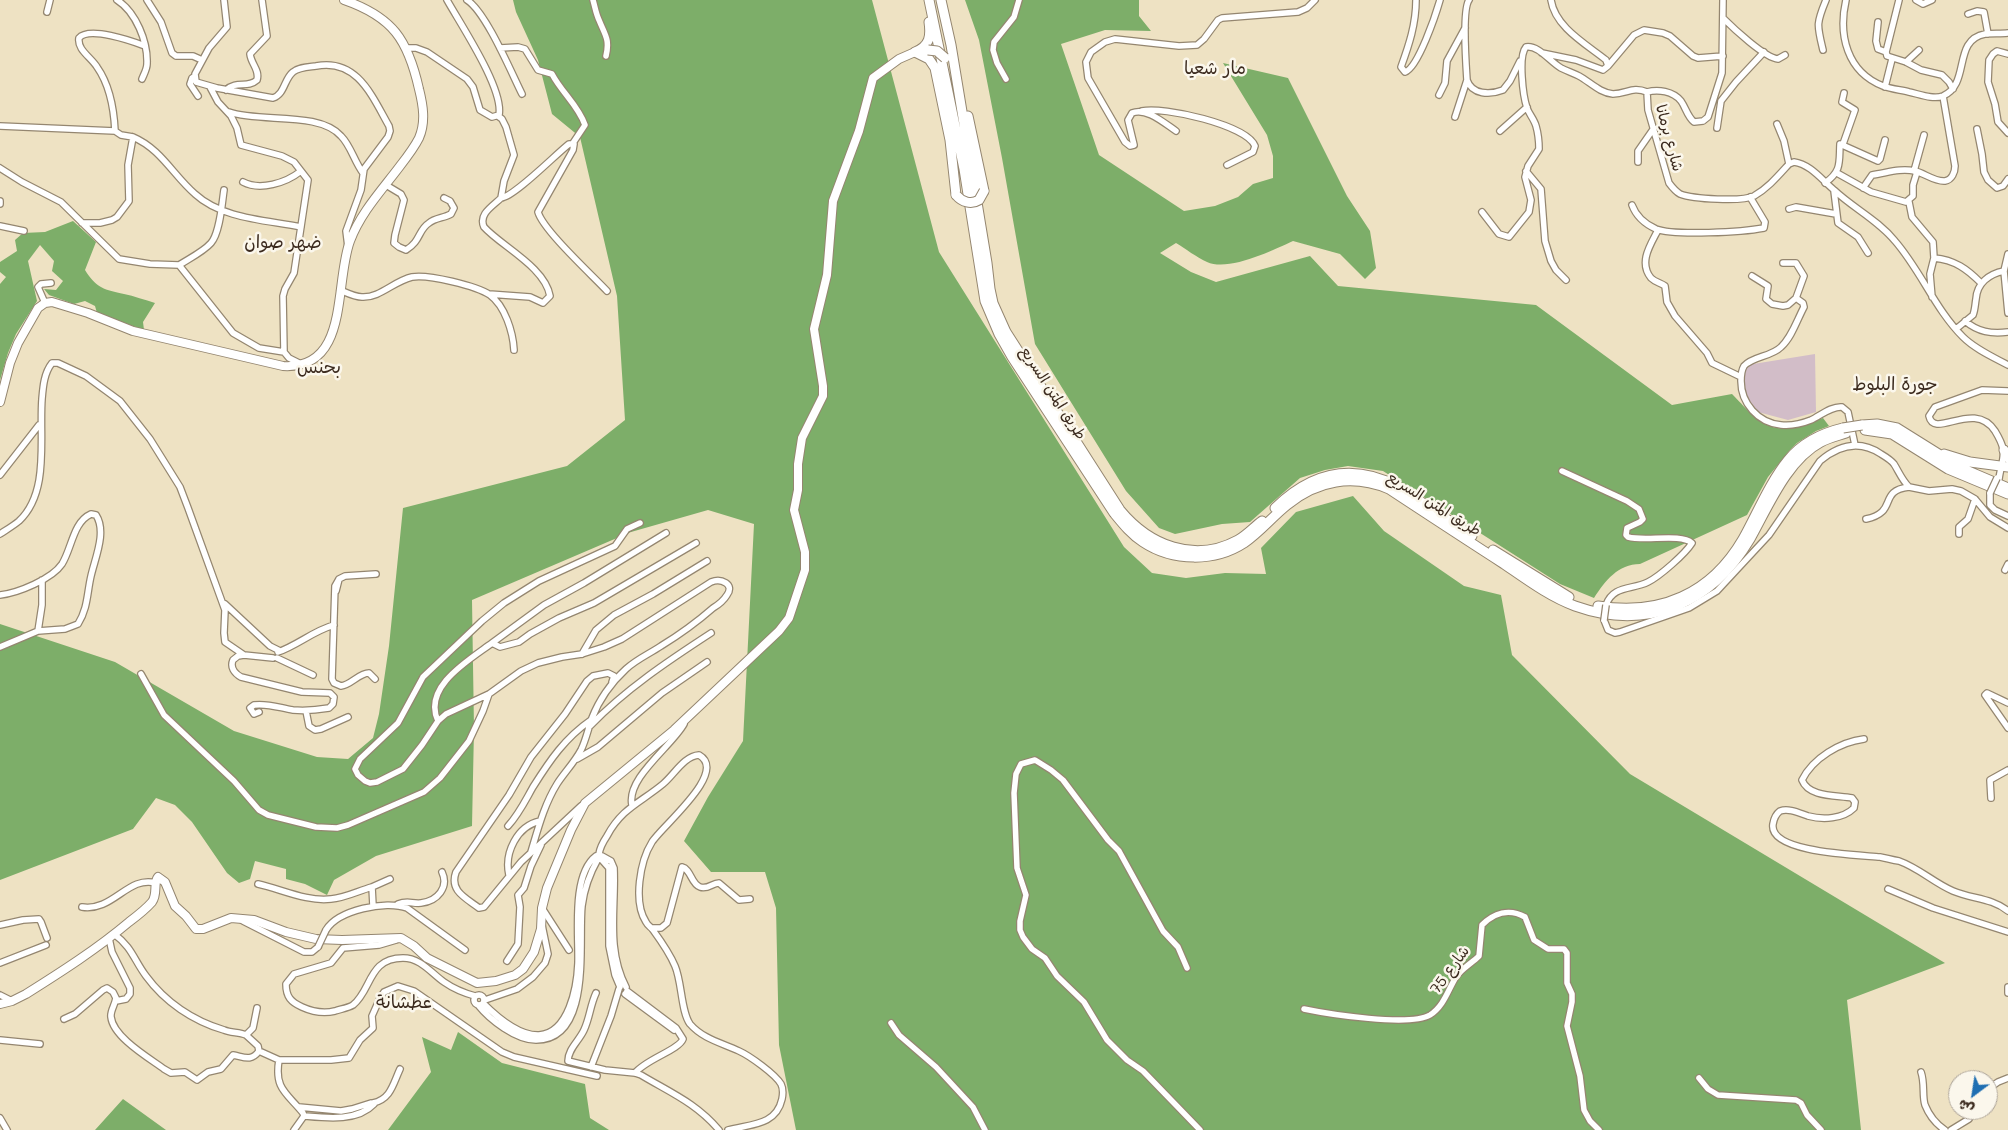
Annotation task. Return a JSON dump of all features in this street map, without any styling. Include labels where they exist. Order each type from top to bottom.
[{"type":"highway","points":[[922,50],[930,36],[928,17],[923,0]]},
{"type":"highway","name":"طريق المتن السريع","points":[[929,0],[964,170],[985,301],[999,334],[1020,370],[1120,520],[1130,532],[1146,544],[1170,553],[1194,557],[1228,552],[1253,537],[1287,505],[1305,492],[1334,481],[1358,480],[1375,483],[1389,489],[1536,585],[1564,601],[1576,606],[1614,615],[1654,613],[1678,606],[1692,599],[1730,569],[1793,466],[1805,453],[1844,430]]},
{"type":"highway","name":"طريق المتن السريع","points":[[941,0],[959,91],[993,303],[1006,332],[1120,510],[1139,530],[1153,539],[1170,546],[1206,550],[1227,545],[1247,533],[1286,497],[1312,481],[1337,474],[1365,474],[1399,487],[1566,596],[1615,609],[1656,606],[1672,602],[1707,582],[1720,570],[1742,540],[1788,460],[1816,437],[1877,424],[1897,428],[1961,468],[2008,488]]},
{"type":"highway","points":[[922,50],[937,51],[945,58],[950,72],[961,136],[963,143],[968,149]]},
{"type":"highway","points":[[922,50],[933,64],[950,140],[956,195],[961,200],[973,202],[981,198],[984,191],[967,111],[959,91]]},
{"type":"highway","points":[[950,140],[955,146],[964,170]]},
{"type":"highway","name":"طريق المتن السريع","points":[[1862,427],[1892,434],[1948,469],[2008,494]]},
{"type":"highway","points":[[1932,450],[2001,473]]},
{"type":"main road","points":[[0,402],[10,362],[18,343],[35,312],[45,303],[52,302],[67,306],[133,331],[260,362],[284,366],[302,365],[319,355],[330,341],[342,270],[348,248],[362,215],[415,145],[423,123],[420,93],[407,48],[382,18],[344,0]]},
{"type":"main road","points":[[0,1004],[12,1001],[38,986],[112,936],[152,901],[156,893],[156,880],[158,877],[165,882],[175,906],[196,929],[203,929],[229,918],[254,920],[286,932],[316,939],[400,938],[445,968],[476,983],[506,978],[523,969],[537,945],[547,888],[571,830],[585,803],[685,719],[783,627],[789,618],[805,570],[805,552],[794,510],[798,490],[802,438],[823,396],[814,329],[827,275],[833,201],[859,131],[873,78],[899,59],[922,50]]},
{"type":"street","points":[[46,12],[50,0]]},
{"type":"street","points":[[117,0],[132,13],[145,46],[147,64],[142,79]]},
{"type":"street","points":[[147,0],[161,22],[173,54],[180,57],[192,56],[202,60]]},
{"type":"street","points":[[198,96],[190,81],[195,76],[212,44],[226,27],[224,0]]},
{"type":"street","points":[[226,90],[232,85],[250,85],[257,80],[257,71],[250,60],[250,54],[267,36],[262,0]]},
{"type":"street","points":[[447,0],[491,81],[500,112],[498,116]]},
{"type":"street","points":[[468,0],[478,11],[500,48],[522,94]]},
{"type":"street","points":[[593,0],[599,20],[607,35],[606,56]]},
{"type":"street","points":[[1006,78],[997,63],[994,42],[1014,17],[1020,0]]},
{"type":"street","points":[[1227,165],[1253,152],[1255,146],[1253,141],[1225,126],[1205,119],[1155,110],[1136,111],[1129,116],[1129,125],[1134,145],[1130,146],[1125,142],[1106,112],[1087,75],[1086,62],[1095,48],[1115,39],[1172,46],[1192,46],[1201,42],[1218,20],[1222,18],[1298,12],[1307,8],[1315,0]]},
{"type":"street","points":[[1416,0],[1415,21],[1408,51],[1401,67],[1404,72],[1410,69],[1415,60],[1434,20],[1440,0]]},
{"type":"street","points":[[1455,117],[1467,80],[1465,28],[1466,8],[1469,0]]},
{"type":"street","points":[[1551,0],[1554,13],[1562,24],[1606,60],[1608,66]]},
{"type":"street","name":"شارع برمانا","points":[[1723,0],[1724,16],[1720,82],[1708,117],[1698,123],[1690,119],[1680,101],[1674,96],[1661,90],[1647,92],[1648,110],[1664,172],[1669,183],[1678,193],[1727,200],[1750,198],[1766,189],[1790,164]]},
{"type":"street","points":[[1728,0],[1724,16],[1737,32],[1774,59],[1785,55]]},
{"type":"street","points":[[1823,50],[1818,33],[1818,24],[1826,0]]},
{"type":"street","points":[[1846,0],[1844,36],[1848,54],[1854,65],[1863,74],[1885,87],[1932,97],[1943,96],[1953,89],[1958,82],[1967,44],[1977,37],[1988,34],[2008,33]]},
{"type":"street","points":[[1886,52],[1899,0]]},
{"type":"street","points":[[1916,0],[1923,4],[1932,0]]},
{"type":"street","points":[[1968,14],[1977,10],[1984,12],[1988,34]]},
{"type":"street","points":[[1878,22],[1876,44],[1878,49],[1886,52],[1892,59],[1906,62],[1921,70],[1942,75],[1953,89]]},
{"type":"street","points":[[1439,95],[1444,83],[1447,60],[1465,28]]},
{"type":"street","points":[[1541,52],[1576,60],[1603,70],[1634,35],[1644,30],[1663,32],[1698,58],[1722,56]]},
{"type":"street","points":[[116,131],[105,82],[96,65],[80,47],[79,38],[84,33],[91,33],[127,40],[145,46]]},
{"type":"street","points":[[340,290],[364,297],[380,293],[402,280],[424,276],[460,284],[488,294],[530,298],[543,303],[550,296],[549,291],[538,274],[524,259],[484,227],[482,222],[483,216],[501,198],[509,195],[559,151],[573,143],[585,125],[582,114],[561,89],[552,74],[539,71],[525,49],[518,47],[500,48]]},
{"type":"street","points":[[1467,80],[1473,90],[1481,93],[1503,90],[1510,81],[1523,51],[1526,47],[1533,47],[1551,62],[1578,75],[1605,92],[1612,94],[1622,93],[1634,89],[1647,92]]},
{"type":"street","points":[[407,48],[421,49],[456,70],[473,87],[480,110],[488,115],[498,116],[502,119],[514,155],[501,198]]},
{"type":"street","points":[[1906,62],[1918,50]]},
{"type":"street","points":[[1717,128],[1720,104],[1736,82],[1764,52]]},
{"type":"street","points":[[2008,54],[1997,52],[1993,54],[1989,60],[1988,77],[1995,104],[1996,118],[2001,127],[2008,133]]},
{"type":"street","points":[[1482,212],[1499,234],[1504,237],[1512,234],[1529,212],[1531,206],[1526,182],[1526,171],[1540,149],[1536,126],[1527,108],[1521,59]]},
{"type":"street","points":[[1885,87],[1892,59]]},
{"type":"street","points":[[195,76],[196,82],[210,87],[272,98],[280,94],[290,75],[297,70],[329,65],[339,66],[348,70],[360,80],[373,98],[390,131],[388,137],[362,173],[361,190],[346,231],[345,237],[348,248]]},
{"type":"street","points":[[210,87],[218,102],[227,111],[237,128],[241,145],[282,156],[294,162],[308,182],[294,273],[284,292],[284,352]]},
{"type":"street","points":[[1826,183],[1837,173],[1840,161],[1840,144],[1843,144],[1854,110],[1842,102],[1844,93]]},
{"type":"street","points":[[1863,188],[1873,174],[1895,170],[1916,172],[1943,181],[1950,178],[1954,173],[1955,166],[1943,96]]},
{"type":"street","points":[[1712,106],[1720,104]]},
{"type":"street","points":[[1500,131],[1527,108]]},
{"type":"street","points":[[227,111],[250,117],[312,121],[329,127],[336,131],[344,140],[362,173]]},
{"type":"street","points":[[1142,111],[1176,131]]},
{"type":"street","points":[[1777,124],[1784,140],[1790,164],[1794,162],[1806,166],[1834,191],[1889,233],[1956,329],[1970,343],[2008,365]]},
{"type":"street","points":[[0,126],[116,131],[133,137],[162,156],[196,195],[221,210],[301,227]]},
{"type":"street","points":[[1638,162],[1638,150],[1654,128]]},
{"type":"street","points":[[1977,129],[1985,175],[1997,188],[2003,186],[2008,179]]},
{"type":"street","points":[[1908,202],[1913,196],[1913,185],[1924,135]]},
{"type":"street","points":[[82,223],[100,223],[112,220],[129,201],[128,166],[133,137]]},
{"type":"street","points":[[1843,144],[1866,157],[1878,161],[1885,140]]},
{"type":"street","points":[[573,143],[574,150],[538,212],[541,219],[556,237],[607,291]]},
{"type":"street","points":[[0,168],[22,182],[61,202],[119,259],[150,264],[179,265],[201,252],[213,241],[217,232],[224,190]]},
{"type":"street","points":[[243,182],[254,186],[280,183],[294,177],[301,171]]},
{"type":"street","points":[[1526,171],[1541,189],[1545,241],[1551,261],[1556,270],[1566,280]]},
{"type":"street","points":[[1837,173],[1880,196],[1908,202]]},
{"type":"street","points":[[386,185],[401,194],[404,200],[394,243],[406,250],[416,242],[423,229],[429,223],[451,214],[454,208],[453,204],[444,198]]},
{"type":"street","points":[[1834,191],[1838,224],[1858,237],[1868,253]]},
{"type":"street","points":[[1632,205],[1642,220],[1658,230],[1695,233],[1764,228],[1765,222],[1750,198]]},
{"type":"street","points":[[1908,202],[1912,217],[1934,242],[1934,258],[1930,274],[1932,297]]},
{"type":"street","points":[[1789,209],[1805,208],[1836,214]]},
{"type":"street","points":[[0,226],[24,231]]},
{"type":"street","points":[[1658,230],[1646,252],[1645,262],[1650,277],[1665,286],[1667,302],[1675,316],[1707,353],[1712,363],[1741,377]]},
{"type":"street","points":[[2008,254],[2004,271],[2008,313]]},
{"type":"street","points":[[1934,258],[1948,259],[1958,263],[1981,283]]},
{"type":"street","points":[[1752,276],[1767,285],[1766,299],[1772,304],[1786,306],[1796,298],[1804,280],[1802,271],[1796,263],[1783,263]]},
{"type":"street","points":[[179,265],[233,334],[259,348],[284,352],[302,365]]},
{"type":"street","points":[[1956,329],[1974,312],[1976,292],[1981,283],[1992,275],[2004,271]]},
{"type":"street","points":[[45,303],[38,287],[41,284],[51,283]]},
{"type":"street","points":[[488,294],[502,310],[511,330],[514,350]]},
{"type":"street","points":[[1796,298],[1803,303],[1804,307],[1787,339],[1781,347],[1768,356],[1748,363],[1741,372],[1743,395],[1752,411],[1771,423],[1796,425],[1838,406],[1845,408],[1851,421],[1855,445]]},
{"type":"street","points":[[1965,322],[1974,329],[1990,333],[2008,332]]},
{"type":"street","points":[[0,534],[24,516],[38,488],[43,386],[48,368],[52,363],[58,363],[86,376],[120,401],[150,439],[180,487],[223,603],[226,614],[224,633],[226,642],[244,655]]},
{"type":"street","points":[[2008,391],[1982,390],[1935,407],[1929,416],[1932,423],[1941,425],[1970,417],[1982,419],[1996,432],[2006,454],[2001,473],[1991,493],[1990,505],[1995,510],[2008,515]]},
{"type":"street","points":[[0,474],[40,425]]},
{"type":"street","points":[[1562,471],[1607,491],[1639,509],[1643,519],[1627,528],[1626,535],[1628,537],[1678,539],[1688,540],[1692,543],[1661,574],[1646,583],[1616,591],[1610,597],[1606,605],[1604,620],[1608,630],[1615,633],[1689,608],[1717,591],[1769,535],[1820,461],[1837,449],[1855,445],[1870,448],[1890,460],[1909,487]]},
{"type":"street","points":[[1866,519],[1883,512],[1888,505],[1892,492],[1909,487],[1929,491],[1956,490],[1964,492],[1975,499],[1990,516],[2008,528]]},
{"type":"street","points":[[1959,534],[1959,527],[1968,519],[1975,499]]},
{"type":"street","points":[[0,595],[42,580],[54,573],[63,563],[80,522],[91,514],[96,516],[100,536],[90,578],[87,603],[78,624],[72,627],[38,631],[0,647]]},
{"type":"street","points":[[531,852],[540,821],[556,786],[575,761],[587,737],[591,720],[599,702],[634,662],[662,646],[727,596],[729,586],[726,582],[720,580],[711,582],[622,639],[604,648],[582,654],[562,656],[538,663],[521,671],[489,694],[453,710],[438,722],[422,746],[403,769],[377,782],[370,783],[358,775],[356,769],[360,759],[398,723],[422,677],[482,621],[526,588],[615,546],[627,529],[640,523]]},
{"type":"street","points":[[438,722],[434,710],[434,702],[445,682],[492,643],[544,605],[584,584],[666,533]]},
{"type":"street","points":[[492,643],[500,647],[520,642],[530,634],[559,618],[594,603],[696,542]]},
{"type":"street","points":[[582,654],[596,630],[608,619],[707,561]]},
{"type":"street","points":[[375,679],[367,673],[344,686],[334,683],[331,676],[336,591],[340,579],[345,576],[376,574]]},
{"type":"street","points":[[38,631],[42,605],[42,580]]},
{"type":"street","points":[[223,603],[270,646],[276,656]]},
{"type":"street","points":[[276,656],[302,642],[317,631],[334,625]]},
{"type":"street","points":[[589,727],[651,672],[711,633]]},
{"type":"street","points":[[259,712],[254,714],[250,708],[261,704],[306,711],[331,707],[334,700],[333,696],[328,692],[302,692],[241,677],[235,672],[231,664],[236,657],[244,655],[276,656],[313,675]]},
{"type":"street","points":[[575,761],[598,747],[662,693],[707,662]]},
{"type":"street","points":[[585,803],[531,852],[481,908],[456,891],[453,880],[456,872],[509,795],[531,757],[565,714],[587,682],[593,676],[608,672],[614,676],[612,685]]},
{"type":"street","points":[[141,674],[164,715],[234,780],[259,810],[268,815],[316,827],[337,828],[348,825],[424,792],[445,772],[469,740],[489,694]]},
{"type":"street","points":[[2008,703],[1993,694],[1985,694],[2008,728]]},
{"type":"street","points":[[306,711],[309,726],[315,730],[348,717]]},
{"type":"street","points":[[632,805],[631,798],[635,786],[682,727],[685,719]]},
{"type":"street","points":[[508,826],[520,812],[553,756],[570,737],[591,720]]},
{"type":"street","points":[[1864,739],[1843,743],[1836,747],[1820,760],[1802,780],[1806,786],[1824,796],[1852,798],[1855,802],[1854,808],[1846,814],[1831,818],[1813,818],[1791,811],[1780,810],[1772,824],[1772,830],[1776,836],[1785,841],[1818,850],[1899,861],[1908,864],[1954,892],[1993,902],[2008,911]]},
{"type":"street","points":[[400,938],[379,945],[346,947],[340,950],[334,961],[329,964],[290,977],[286,984],[286,992],[290,1000],[312,1011],[322,1013],[350,1007],[356,1002],[377,969],[385,963],[399,958],[411,958],[421,962],[443,981],[463,993],[480,1000],[491,1011],[515,1028],[531,1034],[550,1032],[559,1025],[571,1002],[577,976],[580,907],[588,874],[599,857],[601,846],[614,823],[632,805],[664,783],[691,756],[699,755],[706,762],[705,775],[690,800],[654,840],[644,860],[640,875],[640,897],[643,917],[652,928],[675,966],[683,996],[685,1014],[690,1024],[703,1036],[742,1052],[781,1084],[783,1094],[781,1103],[773,1116],[764,1123],[728,1130]]},
{"type":"street","points":[[1187,968],[1178,947],[1163,931],[1120,851],[1108,840],[1068,786],[1042,763],[1035,760],[1021,764],[1016,774],[1014,793],[1018,868],[1026,894],[1020,921],[1020,930],[1023,937],[1044,958],[1057,976],[1084,1002],[1107,1040],[1170,1098],[1200,1130]]},
{"type":"street","points":[[1991,798],[1990,780],[2008,770]]},
{"type":"street","points":[[509,875],[508,861],[515,841],[526,826],[540,821]]},
{"type":"street","points":[[507,961],[518,944],[520,907],[518,895],[524,888],[531,866],[543,841]]},
{"type":"street","points":[[599,857],[611,861],[614,868],[611,907],[612,931],[623,991],[667,1026],[680,1033],[683,1040],[678,1047],[651,1060],[635,1073]]},
{"type":"street","points":[[652,928],[661,928],[667,923],[682,867],[688,870],[694,883],[699,887],[707,888],[715,883],[739,900],[750,899]]},
{"type":"street","points":[[239,919],[304,952],[312,952],[318,946],[326,930],[336,920],[373,906],[406,901],[422,903],[440,893],[445,883],[442,872]]},
{"type":"street","points":[[258,884],[316,899],[328,900],[342,898],[390,879]]},
{"type":"street","points":[[82,907],[98,908],[139,883],[150,882],[156,884]]},
{"type":"street","points":[[372,887],[373,906]]},
{"type":"street","points":[[1888,888],[1933,908],[2008,932]]},
{"type":"street","points":[[396,904],[407,908],[465,950]]},
{"type":"street","points":[[480,1000],[495,1020],[524,1039],[540,1040],[559,1031],[572,1013],[580,984],[582,964],[580,907]]},
{"type":"street","points":[[542,908],[569,950]]},
{"type":"street","name":"شارع 75","points":[[1304,1009],[1368,1019],[1421,1018],[1431,1015],[1445,999],[1457,976],[1479,956],[1482,925],[1490,917],[1506,912],[1517,913],[1525,917],[1534,940],[1548,949],[1564,949],[1567,953],[1567,983],[1572,994],[1572,1002],[1567,1026],[1580,1076],[1584,1110],[1590,1121],[1599,1130]]},
{"type":"street","points":[[0,925],[39,919],[47,942],[0,962]]},
{"type":"street","points":[[480,1000],[517,989],[533,977],[547,961],[547,943],[541,923]]},
{"type":"street","points":[[112,936],[112,952],[130,988],[130,994],[126,999],[116,1001]]},
{"type":"street","points":[[64,1019],[75,1014],[107,988],[113,992],[116,1001],[111,1018],[116,1029],[135,1048],[171,1072],[185,1072],[200,1080],[208,1072],[221,1070],[233,1056],[247,1059],[256,1056],[259,1051],[258,1046],[246,1035],[213,1026],[185,1012],[168,1000],[145,975],[129,946],[112,936]]},
{"type":"street","points":[[259,1051],[279,1060],[349,1058],[360,1040],[373,1028],[372,1016],[384,992],[398,986],[414,991],[502,1052],[514,1057],[597,1076]]},
{"type":"street","points":[[2008,987],[2008,993]]},
{"type":"street","points":[[591,1068],[616,1002],[623,991]]},
{"type":"street","points":[[596,993],[589,1009],[589,1020],[580,1039],[572,1047],[567,1060],[591,1068],[635,1073],[689,1102],[703,1112],[719,1130]]},
{"type":"street","points":[[0,995],[12,1001]]},
{"type":"street","points":[[491,1011],[493,997]]},
{"type":"street","points":[[246,1035],[253,1028],[257,1008]]},
{"type":"street","points":[[891,1024],[899,1034],[936,1067],[973,1107],[985,1130]]},
{"type":"street","points":[[0,1040],[40,1044]]},
{"type":"street","points":[[279,1060],[279,1084],[282,1090],[299,1107],[304,1116]]},
{"type":"street","points":[[299,1107],[341,1111],[379,1102],[388,1096],[400,1069]]},
{"type":"street","points":[[1921,1072],[1924,1083],[1925,1103],[1934,1121],[1945,1130]]},
{"type":"street","points":[[1699,1078],[1708,1089],[1718,1096],[1753,1096],[1796,1100],[1801,1103],[1806,1114],[1821,1130]]},
{"type":"street","points":[[304,1116],[336,1118],[348,1116],[369,1108],[373,1103]]},
{"type":"street","points":[[294,1130],[304,1116]]},
{"type":"street","points":[[0,1118],[7,1130]]},
{"type":"street","points":[[1951,1130],[1967,1120]]},
{"type":"shaded area","points":[[1815,354],[1816,412],[1788,420],[1758,412],[1744,394],[1742,384],[1747,365]]},
{"type":"green space","points":[[513,0],[872,0],[939,252],[1124,547],[1152,573],[1186,578],[1225,573],[1266,574],[1261,548],[1296,512],[1353,496],[1384,531],[1464,586],[1501,595],[1512,655],[1630,774],[1945,963],[1847,1000],[1861,1130],[796,1130],[779,1045],[776,908],[765,872],[711,872],[684,841],[708,797],[743,741],[754,524],[708,510],[631,532],[472,600],[474,729],[472,826],[376,856],[334,880],[327,895],[305,884],[286,879],[286,869],[255,861],[250,879],[239,883],[227,873],[192,822],[175,805],[156,798],[133,829],[0,880],[0,624],[115,662],[234,731],[317,757],[348,759],[373,738],[379,714],[389,646],[403,508],[567,466],[625,420],[617,296],[580,137],[552,114],[538,60],[516,12]]},
{"type":"green space","points":[[965,0],[1139,0],[1139,16],[1151,31],[1105,30],[1061,44],[1099,155],[1184,211],[1215,206],[1238,197],[1253,184],[1273,178],[1273,156],[1267,135],[1223,63],[1288,78],[1347,196],[1370,231],[1376,268],[1365,279],[1340,254],[1293,241],[1251,259],[1227,264],[1207,262],[1176,243],[1160,253],[1191,272],[1216,282],[1310,256],[1338,286],[1536,305],[1672,405],[1732,394],[1760,421],[1775,428],[1799,426],[1823,418],[1829,426],[1816,431],[1797,443],[1789,451],[1768,477],[1747,515],[1640,564],[1619,570],[1608,580],[1594,598],[1560,584],[1383,471],[1348,466],[1325,470],[1300,478],[1250,522],[1222,524],[1175,534],[1159,528],[1126,491],[1035,344],[979,40]]},
{"type":"green space","points":[[73,221],[96,242],[85,270],[93,281],[106,289],[155,303],[143,322],[144,330],[97,313],[95,306],[85,301],[74,304],[49,295],[44,289],[56,290],[63,281],[52,271],[54,261],[40,245],[28,261],[37,301],[16,334],[0,380],[0,284],[6,277],[0,272],[0,262],[17,251],[15,240],[23,233],[45,232]]},
{"type":"green space","points":[[458,1032],[502,1063],[585,1084],[590,1118],[609,1130],[388,1130],[431,1072],[422,1037],[451,1050]]},
{"type":"green space","points":[[123,1099],[166,1130],[95,1130]]},
{"type":"district","name":"مار شعيا","points":[[1215,68]]},
{"type":"district","name":"ضهر صوان","points":[[283,242]]},
{"type":"district","name":"بحنس","points":[[319,367]]},
{"type":"district","name":"جورة البلوط","points":[[1895,384]]},
{"type":"district","name":"عطشانة","points":[[404,1002]]}]
